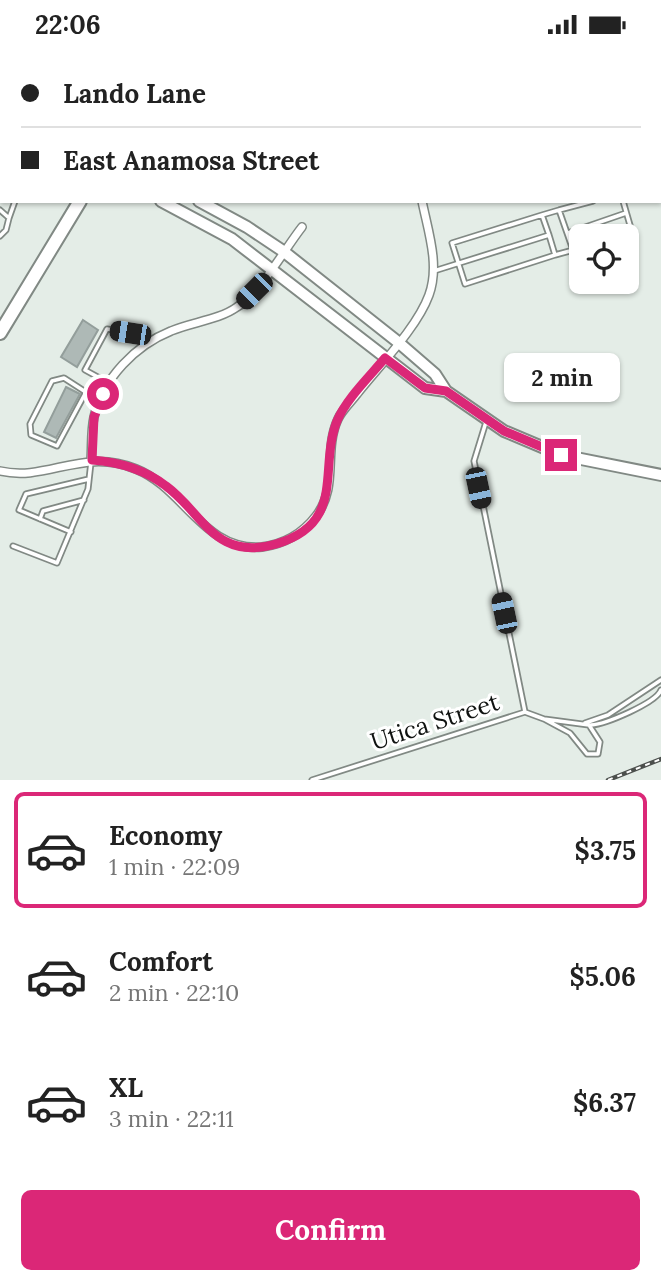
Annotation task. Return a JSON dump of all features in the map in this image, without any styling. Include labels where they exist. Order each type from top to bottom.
[{"type":"main road","points":[[0,334],[79,203]]},
{"type":"main road","points":[[165,203],[232,239],[425,388],[446,391]]},
{"type":"main road","points":[[203,203],[247,227],[283,251],[398,342],[435,373],[446,391],[486,420],[529,443],[561,455],[661,475]]},
{"type":"street","points":[[0,471],[27,473],[92,460],[122,464],[151,476],[174,493],[208,531],[223,539],[254,547],[284,541],[303,530],[322,507],[330,485],[330,451],[338,418],[418,317],[429,295],[434,271],[422,203]]},
{"type":"street","points":[[92,460],[94,417],[109,383],[144,346],[171,331],[237,307],[302,227]]},
{"type":"lane","points":[[0,236],[14,203]]},
{"type":"lane","points":[[569,251],[465,284],[452,243],[585,203]]},
{"type":"lane","points":[[624,203],[629,224]]},
{"type":"lane","points":[[0,210],[9,218]]},
{"type":"lane","points":[[559,210],[569,236]]},
{"type":"lane","points":[[568,233],[626,213]]},
{"type":"lane","points":[[542,215],[555,255]]},
{"type":"lane","points":[[434,271],[549,235]]},
{"type":"lane","points":[[109,383],[85,370],[107,329],[130,333],[144,346]]},
{"type":"lane","points":[[86,392],[57,446],[32,435],[30,424],[52,381],[64,378],[86,392],[100,401]]},
{"type":"lane","name":"Utica Street","points":[[312,780],[525,712],[474,461],[486,420]]},
{"type":"lane","points":[[13,546],[57,563],[84,500],[92,460]]},
{"type":"lane","points":[[71,532],[19,510],[26,494],[89,479]]},
{"type":"lane","points":[[40,519],[43,511],[84,500]]},
{"type":"lane","points":[[586,725],[608,715],[661,680]]},
{"type":"lane","points":[[544,719],[586,725],[602,724],[653,701],[661,689]]},
{"type":"lane","points":[[525,712],[570,733],[587,754],[593,756],[598,754],[600,742],[586,725]]},
{"type":"building","points":[[83,320],[98,330],[77,367],[61,357]]},
{"type":"building","points":[[66,387],[80,394],[56,438],[44,432]]},
{"type":"railway","points":[[608,780],[661,759]]},
{"type":"route","points":[[103,394],[94,417],[92,460],[122,464],[151,476],[168,487],[208,531],[244,546],[263,547],[284,541],[303,530],[317,515],[330,485],[330,451],[338,418],[385,358],[425,388],[446,391],[475,414],[504,431],[561,455]]}]
